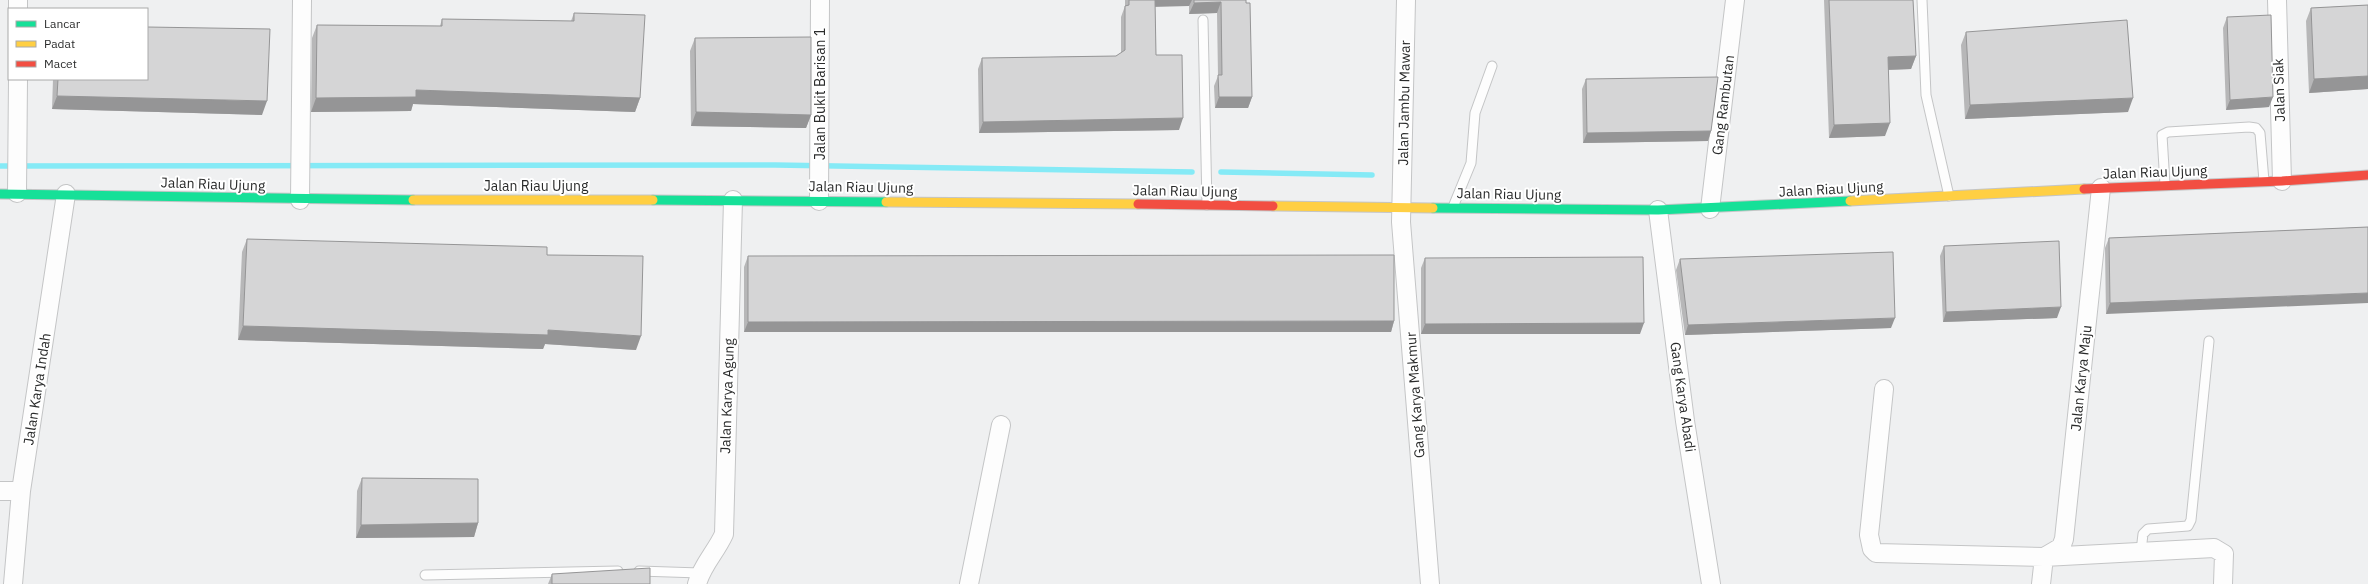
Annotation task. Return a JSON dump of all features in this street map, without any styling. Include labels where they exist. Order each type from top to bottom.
[{"type":"main road","name":"Jalan Riau Ujung","points":[[8,194],[300,200],[733,200],[820,194],[1207,205],[1658,210],[1710,209],[2102,188],[2273,181],[2368,174]]},
{"type":"street","points":[[300,200],[302,0]]},
{"type":"street","name":"Jalan Bukit Barisan 1","points":[[820,0],[820,194]]},
{"type":"street","name":"Jalan Jambu Mawar","points":[[1403,206],[1406,0]]},
{"type":"street","name":"Gang Rambutan","points":[[1710,209],[1735,0]]},
{"type":"street","name":"Jalan Siak","points":[[2273,181],[2277,0]]},
{"type":"street","points":[[8,194],[16,173],[18,80]]},
{"type":"street","name":"Jalan Karya Maju","points":[[2044,557],[2061,547],[2064,539],[2102,188]]},
{"type":"street","name":"Jalan Karya Indah","points":[[13,584],[21,491],[66,194]]},
{"type":"street","name":"Jalan Karya Agung","points":[[698,578],[717,550],[724,534],[733,200]]},
{"type":"street","name":"Gang Karya Makmur","points":[[1403,206],[1401,222],[1430,584]]},
{"type":"street","name":"Gang Karya Abadi","points":[[1658,210],[1685,421],[1711,584]]},
{"type":"street","points":[[1884,389],[1869,535],[1872,549],[1876,553],[2044,557],[2214,548],[2224,554],[2223,584]]},
{"type":"street","points":[[969,584],[1001,425]]},
{"type":"street","points":[[0,491],[21,491]]},
{"type":"street","points":[[2041,584],[2044,557]]},
{"type":"lane","points":[[1922,0],[1926,95],[1949,196]]},
{"type":"lane","points":[[1203,20],[1207,205]]},
{"type":"lane","points":[[1453,207],[1471,163],[1475,113],[1492,66]]},
{"type":"lane","points":[[2165,185],[2162,135],[2168,132],[2249,127],[2256,128],[2260,133],[2273,181]]},
{"type":"lane","points":[[2141,551],[2143,534],[2148,529],[2188,526],[2191,520],[2209,341]]},
{"type":"lane","points":[[425,575],[615,570],[698,578]]},
{"type":"building","points":[[1129,0],[1155,0],[1156,55],[1182,55],[1183,118],[983,122],[982,58],[1116,56],[1125,50],[1125,6],[1129,5]]},
{"type":"building","points":[[1194,0],[1246,0],[1246,3],[1250,3],[1252,97],[1219,97],[1218,75],[1222,75],[1221,2],[1194,3]]},
{"type":"building","points":[[1829,0],[1913,0],[1916,56],[1888,57],[1890,123],[1834,125]]},
{"type":"building","points":[[2368,5],[2368,76],[2314,79],[2311,8]]},
{"type":"building","points":[[574,13],[645,15],[640,98],[416,90],[416,97],[316,98],[317,25],[442,26],[442,19],[574,21]]},
{"type":"building","points":[[2271,15],[2273,97],[2230,100],[2227,17]]},
{"type":"building","points":[[2127,20],[2133,98],[1970,105],[1966,32]]},
{"type":"building","points":[[148,27],[270,29],[267,101],[57,96],[58,80],[148,80]]},
{"type":"building","points":[[811,37],[811,115],[696,112],[695,38]]},
{"type":"building","points":[[1718,77],[1711,131],[1587,133],[1586,79]]},
{"type":"building","points":[[2368,227],[2368,293],[2110,303],[2109,238]]},
{"type":"building","points":[[247,239],[547,247],[547,255],[643,256],[641,336],[548,330],[548,335],[243,326]]},
{"type":"building","points":[[2059,241],[2061,307],[1946,312],[1944,246]]},
{"type":"building","points":[[1893,252],[1895,318],[1688,325],[1680,259]]},
{"type":"building","points":[[1394,255],[1394,321],[748,322],[748,256]]},
{"type":"building","points":[[1643,257],[1644,323],[1425,324],[1425,258]]},
{"type":"building","points":[[362,478],[478,479],[478,523],[361,525]]},
{"type":"building","points":[[650,568],[650,584],[552,584],[552,574]]},
{"type":"waterway","points":[[0,166],[775,165],[1192,172]]},
{"type":"waterway","points":[[1221,172],[1372,175]]},
{"type":"traffic: fast","points":[[0,194],[413,200]]},
{"type":"traffic: fast","points":[[653,200],[886,202]]},
{"type":"traffic: fast","points":[[1433,208],[1658,210],[1850,201]]},
{"type":"traffic: slow","points":[[1850,201],[2084,189]]},
{"type":"traffic: slow","points":[[413,200],[653,200]]},
{"type":"traffic: slow","points":[[886,202],[1138,204]]},
{"type":"traffic: slow","points":[[1273,206],[1433,208]]},
{"type":"traffic: jam","points":[[2084,189],[2282,181],[2368,175]]},
{"type":"traffic: jam","points":[[1138,204],[1273,206]]}]
